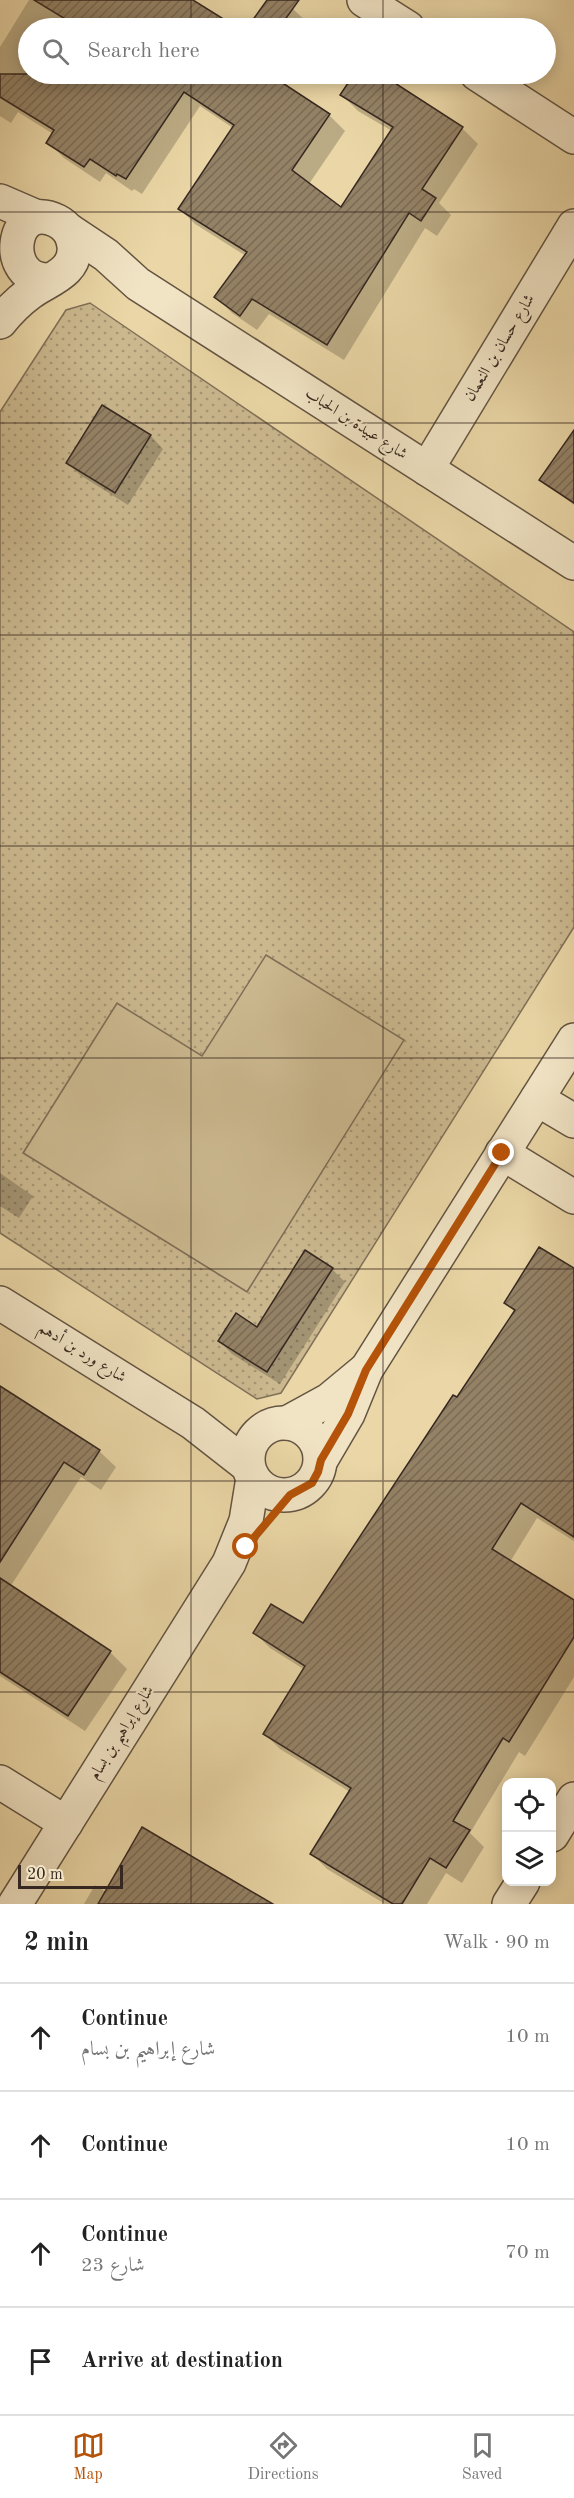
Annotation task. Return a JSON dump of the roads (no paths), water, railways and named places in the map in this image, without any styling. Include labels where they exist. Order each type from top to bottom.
[{"type":"street","points":[[364,0],[392,18]]},
{"type":"street","points":[[492,84],[574,137]]},
{"type":"street","points":[[0,201],[37,217],[55,220],[70,231],[75,250],[73,260],[54,278],[28,294],[0,322]]},
{"type":"street","points":[[0,314],[6,293],[7,245],[18,228],[37,217]]},
{"type":"street","name":"شارع حسان بن النعمان","points":[[427,469],[574,226]]},
{"type":"street","name":"شارع عبيدة بن الحباب","points":[[70,231],[106,255],[138,284],[574,562]]},
{"type":"street","points":[[7,245],[21,272],[38,280],[54,278]]},
{"type":"street","name":"شارع عبيدة بن الحباب","points":[[54,278],[100,274],[138,284]]},
{"type":"street","points":[[366,1370],[329,1400],[275,1426],[254,1440],[251,1446],[251,1472],[262,1489],[276,1495],[290,1495],[312,1483],[321,1460],[348,1414],[366,1370],[574,1040]]},
{"type":"street","points":[[537,1099],[574,1121]]},
{"type":"street","points":[[502,1153],[574,1197]]},
{"type":"street","name":"شارع ورد بن أدهم","points":[[0,1303],[193,1423],[251,1472]]},
{"type":"street","name":"شارع ورد بن أدهم","points":[[163,1404],[218,1423],[275,1426]]},
{"type":"street","points":[[275,1426],[300,1427],[311,1435],[318,1446],[321,1460]]},
{"type":"street","name":"شارع إبراهيم بن بسام","points":[[15,1904],[229,1563],[246,1521],[251,1472]]},
{"type":"street","name":"شارع إبراهيم بن بسام","points":[[229,1563],[261,1531],[290,1495]]},
{"type":"street","points":[[0,1782],[66,1823]]},
{"type":"street","points":[[554,1832],[574,1799]]},
{"type":"street","points":[[509,1904],[520,1886]]}]
